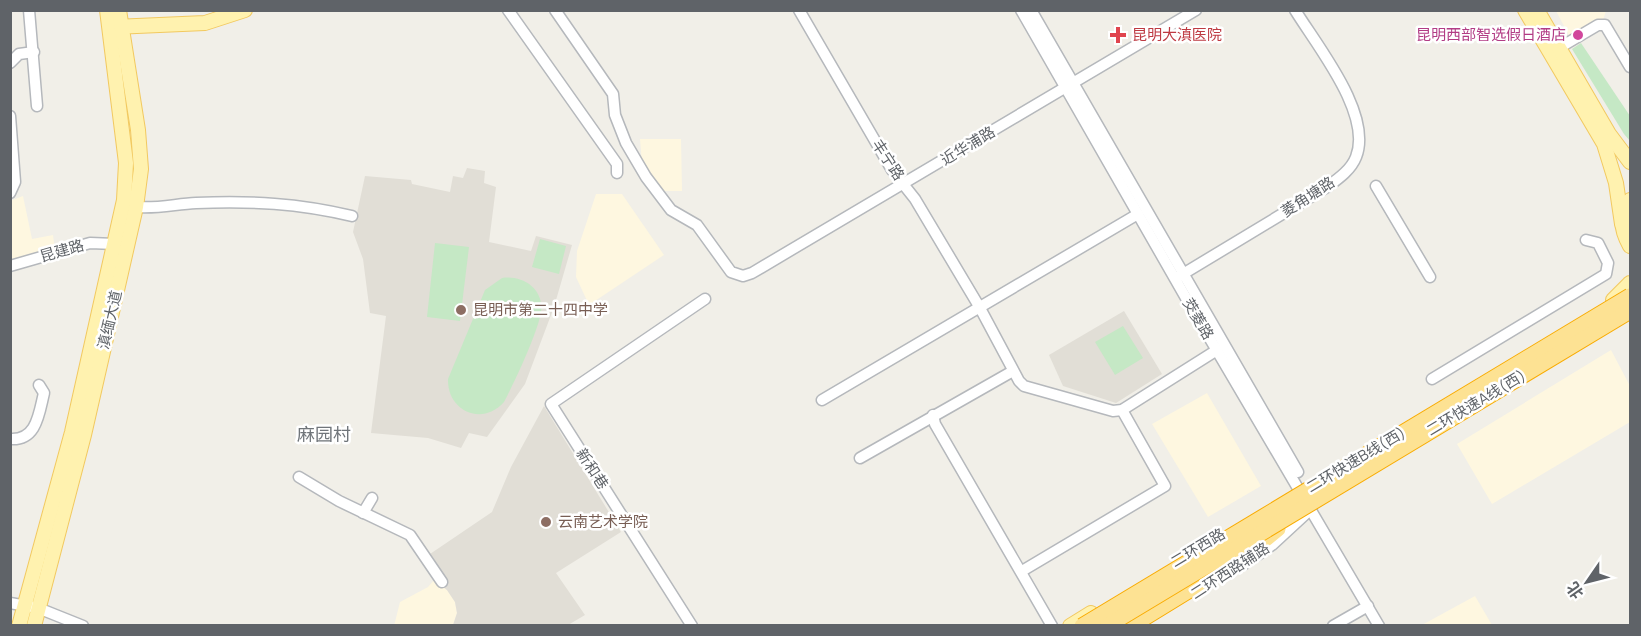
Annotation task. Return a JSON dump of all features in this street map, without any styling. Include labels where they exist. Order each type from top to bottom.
[{"type":"highway","name":"二环快速B线(西)","points":[[1082,626],[1630,296]]},
{"type":"highway","name":"二环快速A线(西)","points":[[1107,626],[1630,311]]},
{"type":"highway","points":[[1131,626],[1248,554],[1278,529]]},
{"type":"main road","points":[[114,19],[203,14],[220,10]]},
{"type":"main road","points":[[114,19],[205,22],[245,10]]},
{"type":"main road","points":[[1525,10],[1604,144],[1615,176],[1622,224],[1629,244]]},
{"type":"main road","points":[[1537,10],[1610,134],[1630,162]]},
{"type":"main road","name":"滇缅大道","points":[[19,626],[29,611],[84,435],[136,207],[141,169],[138,130],[114,19]]},
{"type":"main road","name":"滇缅大道","points":[[29,611],[124,201],[126,163],[114,19]]},
{"type":"main road","points":[[1622,224],[1624,211],[1630,200]]},
{"type":"main road","points":[[1308,496],[1570,325],[1620,295],[1630,283]]},
{"type":"main road","points":[[1308,496],[1630,318]]},
{"type":"main road","points":[[1570,325],[1581,324],[1588,330],[1588,340],[1583,346]]},
{"type":"main road","points":[[1308,496],[1332,482]]},
{"type":"main road","name":"二环西路","points":[[1070,626],[1265,508],[1308,496]]},
{"type":"main road","name":"二环西路","points":[[1119,626],[1278,529],[1308,496]]},
{"type":"street","points":[[29,10],[37,106]]},
{"type":"street","points":[[508,10],[617,164],[617,173]]},
{"type":"street","name":"近华浦路","points":[[555,10],[613,94],[615,115],[626,143],[646,177],[671,210],[697,225],[724,265],[737,275],[752,273],[1196,10]]},
{"type":"street","name":"丰宁路","points":[[799,10],[892,170],[904,184],[980,308],[1013,371],[1024,386],[1113,411],[1122,410]]},
{"type":"street","name":"茭菱路","points":[[1021,10],[1070,86],[1308,496],[1380,626]]},
{"type":"street","name":"茭菱路","points":[[1031,10],[1138,214],[1179,277],[1217,350],[1387,626]]},
{"type":"street","name":"菱角塘路","points":[[1179,277],[1327,187],[1347,170],[1357,155],[1360,138],[1356,113],[1295,10]]},
{"type":"street","points":[[1559,48],[1598,25],[1605,25],[1630,67]]},
{"type":"street","points":[[10,63],[19,54],[34,52]]},
{"type":"street","points":[[10,116],[15,182],[10,193]]},
{"type":"street","points":[[1376,186],[1430,277]]},
{"type":"street","points":[[136,207],[154,208],[193,203],[292,204],[352,216]]},
{"type":"street","points":[[822,400],[1138,214]]},
{"type":"street","points":[[1432,379],[1606,274],[1608,263],[1603,240],[1586,240]]},
{"type":"street","name":"昆建路","points":[[10,266],[90,243],[115,244]]},
{"type":"street","name":"新和巷","points":[[692,626],[551,404],[705,299]]},
{"type":"street","points":[[1022,571],[1165,486],[1122,410],[1217,350]]},
{"type":"street","points":[[860,458],[1013,371]]},
{"type":"street","points":[[10,439],[25,437],[34,428],[44,393],[39,386]]},
{"type":"street","points":[[933,415],[935,424],[1052,626]]},
{"type":"street","points":[[299,477],[410,536],[418,544],[442,582]]},
{"type":"street","name":"二环西路辅路","points":[[1143,626],[1255,558],[1308,496]]},
{"type":"street","points":[[363,513],[372,498]]},
{"type":"street","points":[[1333,626],[1368,606]]},
{"type":"street","points":[[29,611],[67,626]]},
{"type":"street","points":[[29,611],[82,626]]},
{"type":"shaded area","name":"昆明西部智选假日酒店","points":[[1556,11],[1606,11],[1601,26],[1573,43]]},
{"type":"shaded area","points":[[640,139],[681,139],[682,191],[662,191],[642,164]]},
{"type":"shaded area","name":"昆明市第二十四中学","points":[[467,168],[485,171],[484,183],[496,187],[489,242],[531,251],[536,236],[572,245],[554,307],[525,384],[487,437],[469,433],[461,448],[428,438],[371,433],[386,316],[370,313],[363,259],[353,232],[365,176],[411,180],[412,184],[450,192],[453,176],[463,178]]},
{"type":"shaded area","points":[[596,194],[622,194],[664,255],[589,305],[576,277],[577,251]]},
{"type":"shaded area","points":[[23,196],[32,239],[53,235],[55,250],[11,262],[10,201]]},
{"type":"shaded area","points":[[1124,311],[1162,374],[1116,403],[1063,386],[1049,355]]},
{"type":"shaded area","points":[[1611,350],[1630,386],[1630,422],[1492,504],[1457,444]]},
{"type":"shaded area","points":[[1207,393],[1261,486],[1208,517],[1152,424]]},
{"type":"shaded area","name":"云南艺术学院","points":[[544,406],[621,532],[556,573],[585,615],[568,625],[453,625],[457,613],[455,602],[447,590],[434,580],[440,572],[430,554],[492,512],[511,467]]},
{"type":"shaded area","points":[[434,580],[447,590],[455,602],[457,613],[453,625],[394,626],[400,602],[428,587]]},
{"type":"shaded area","points":[[1475,596],[1492,625],[1422,625]]},
{"type":"green space","points":[[1581,43],[1630,116],[1630,141],[1572,49]]},
{"type":"green space","points":[[540,239],[566,246],[559,274],[532,267]]},
{"type":"green space","points":[[435,243],[469,247],[460,321],[427,317]]},
{"type":"green space","points":[[502,278],[524,281],[536,290],[541,304],[539,321],[504,402],[495,410],[486,413],[467,412],[453,400],[448,379],[485,290]]},
{"type":"green space","points":[[1123,326],[1143,358],[1115,375],[1095,342]]},
{"type":"place","name":"昆明大滇医院","points":[[1118,35]]},
{"type":"place","name":"昆明西部智选假日酒店","points":[[1578,35]]},
{"type":"place","name":"昆明市第二十四中学","points":[[461,310]]},
{"type":"place","name":"云南艺术学院","points":[[546,522]]},
{"type":"district","name":"麻园村","points":[[324,435]]}]
